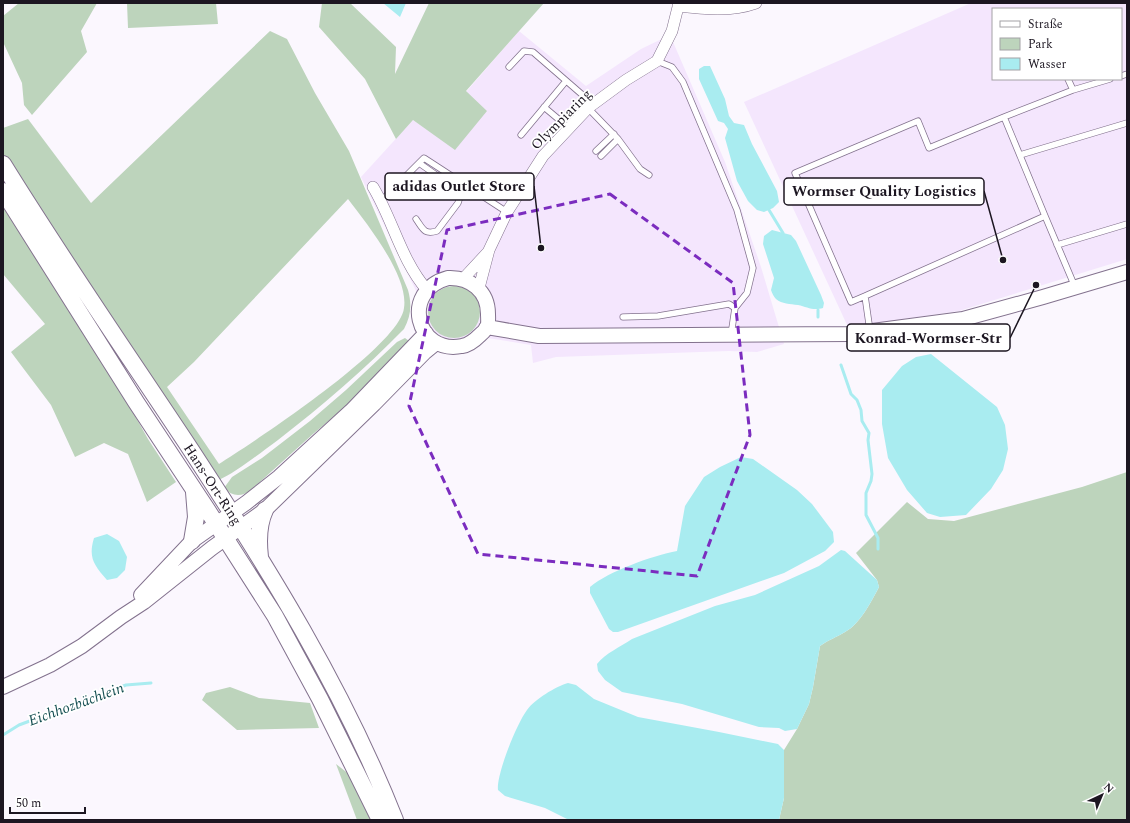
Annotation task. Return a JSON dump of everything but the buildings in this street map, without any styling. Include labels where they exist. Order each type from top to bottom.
[{"type":"main road","name":"Hans-Ort-Ring","points":[[3,164],[46,233],[241,527],[340,697],[395,820]]},
{"type":"main road","name":"Hans-Ort-Ring","points":[[3,191],[132,396],[274,616],[320,698],[380,820]]},
{"type":"main road","points":[[192,541],[196,518],[194,490]]},
{"type":"main road","points":[[260,559],[260,525],[265,510]]},
{"type":"street","points":[[679,5],[720,9],[741,7],[756,3]]},
{"type":"street","name":"Olympiaring","points":[[479,288],[489,250],[507,212],[543,156],[591,106],[656,60],[667,44],[679,5]]},
{"type":"street","points":[[373,187],[381,201],[401,248],[418,280],[427,290]]},
{"type":"street","name":"Olympiaring","points":[[463,279],[489,250]]},
{"type":"street","points":[[487,327],[539,336],[850,334],[963,318],[1076,288],[1127,272]]},
{"type":"street","points":[[448,278],[463,279],[479,288],[485,298],[488,307],[487,327],[476,339],[464,346],[452,347],[431,338],[420,324],[419,313],[421,300],[427,290],[441,280],[448,278]]},
{"type":"street","points":[[121,617],[192,541],[232,514],[279,477],[431,338]]},
{"type":"street","points":[[3,687],[50,665],[82,646],[144,602],[225,538],[265,510],[425,352],[431,338]]},
{"type":"lane","points":[[510,67],[524,51],[533,52],[566,81],[591,106],[616,136],[640,169],[649,175]]},
{"type":"lane","points":[[656,60],[672,67],[682,82],[737,210],[753,268],[747,293],[735,308],[730,335]]},
{"type":"lane","points":[[1068,80],[1073,90]]},
{"type":"lane","points":[[1045,216],[851,302],[796,173],[918,121],[929,148],[1073,90],[1107,80]]},
{"type":"lane","points":[[521,135],[566,81]]},
{"type":"lane","points":[[544,107],[569,128]]},
{"type":"lane","points":[[1004,117],[1076,288]]},
{"type":"lane","points":[[1020,155],[1127,123]]},
{"type":"lane","points":[[599,153],[616,136]]},
{"type":"lane","points":[[381,201],[424,158],[507,212]]},
{"type":"lane","points":[[416,219],[424,231],[430,233],[437,231],[458,203],[462,194],[419,163]]},
{"type":"lane","points":[[1058,245],[1127,224]]},
{"type":"lane","points":[[865,296],[870,331]]},
{"type":"lane","points":[[623,317],[658,316],[729,304],[735,308]]},
{"type":"highlighted area","points":[[610,194],[733,283],[750,435],[697,576],[478,554],[409,406],[447,230]]},
{"type":"shaded area","points":[[971,3],[1127,3],[1127,259],[959,311],[848,327],[744,102]]},
{"type":"shaded area","points":[[519,31],[586,86],[641,49],[670,35],[725,162],[761,267],[784,344],[757,352],[729,351],[556,357],[533,363],[531,345],[488,338],[481,340],[466,349],[420,328],[417,293],[361,177],[413,120],[455,149],[466,92]]},
{"type":"green space","points":[[19,3],[97,3],[81,31],[87,52],[32,115],[24,105],[22,83],[3,42],[3,16]]},
{"type":"green space","points":[[127,3],[216,3],[218,24],[128,28]]},
{"type":"green space","points":[[322,3],[350,3],[396,47],[395,74],[429,3],[544,3],[466,91],[487,111],[455,150],[413,120],[396,139],[365,79],[319,27]]},
{"type":"green space","points":[[270,31],[287,39],[315,93],[349,151],[408,290],[410,305],[408,319],[404,329],[359,373],[278,440],[232,473],[217,481],[29,198],[3,155],[3,128],[28,119],[91,203]],"holes":[[[348,199],[385,251],[400,281],[404,295],[404,308],[396,325],[378,345],[353,368],[323,392],[262,436],[219,464],[167,387],[194,362]]]},
{"type":"green space","points":[[3,201],[148,439],[176,482],[147,502],[128,454],[104,443],[75,457],[51,405],[11,352],[45,324],[3,274]]},
{"type":"green space","points":[[454,286],[464,288],[472,294],[478,302],[480,312],[478,322],[472,330],[464,336],[454,338],[444,336],[436,330],[430,322],[428,312],[430,302],[436,294],[444,288]]},
{"type":"green space","points":[[405,338],[409,341],[356,398],[313,434],[251,490],[244,494],[237,495],[230,493],[224,488],[232,477],[262,458],[310,421],[346,390],[397,342]]},
{"type":"green space","points":[[1127,472],[1127,820],[779,820],[784,798],[784,750],[797,729],[809,704],[820,646],[856,624],[865,612],[879,587],[877,580],[856,553],[907,502],[928,519],[954,521],[1082,487]]},
{"type":"green space","points":[[230,687],[259,698],[310,703],[319,728],[237,730],[202,700],[206,693]]},
{"type":"green space","points":[[336,764],[354,778],[372,820],[357,820]]},
{"type":"water","points":[[383,3],[406,3],[400,17]]},
{"type":"water","points":[[704,66],[710,66],[725,99],[729,116],[734,123],[744,125],[752,144],[777,191],[779,202],[773,208],[764,212],[757,210],[748,201],[737,181],[725,138],[728,129],[724,123],[718,121],[699,79],[699,69]]},
{"type":"water","points":[[772,230],[791,235],[796,241],[821,295],[824,303],[823,308],[813,309],[798,305],[786,304],[776,299],[771,290],[774,278],[763,244],[764,236]]},
{"type":"water","points":[[931,354],[997,407],[1005,425],[1008,449],[1003,470],[991,489],[966,515],[940,517],[927,513],[907,490],[888,458],[882,424],[882,390],[902,366],[916,357]]},
{"type":"water","points":[[741,457],[753,459],[797,490],[812,504],[833,532],[834,542],[825,551],[784,573],[618,632],[613,632],[609,629],[590,593],[590,587],[608,575],[631,565],[656,556],[677,551],[685,506],[704,477]]},
{"type":"water","points":[[107,534],[119,541],[127,557],[125,570],[117,578],[107,580],[93,561],[92,545],[94,538]]},
{"type":"water","points":[[841,550],[845,551],[877,580],[879,587],[865,612],[856,624],[820,646],[809,704],[797,729],[785,731],[779,728],[759,727],[682,704],[622,692],[605,680],[598,671],[597,664],[601,660],[609,653],[632,639],[715,606],[755,595],[819,566]]},
{"type":"water","points":[[568,683],[576,685],[594,699],[638,717],[778,744],[784,750],[784,798],[779,820],[569,820],[545,808],[505,796],[498,790],[500,773],[508,749],[523,717],[527,710],[540,698],[551,690]]},
{"type":"waterway","points":[[769,210],[783,233]]},
{"type":"waterway","points":[[818,310],[818,317]]},
{"type":"waterway","points":[[841,365],[851,394],[857,400],[861,410],[862,421],[869,433],[868,440],[872,474],[866,493],[866,515],[878,538],[878,549]]},
{"type":"waterway","name":"Eichhozbächlein","points":[[3,735],[19,725],[126,685],[151,683]]},
{"type":"place","name":"adidas Outlet Store","points":[[541,248]]},
{"type":"place","name":"Wormser Quality Logistics","points":[[1003,260]]},
{"type":"place","name":"Konrad-Wormser-Str","points":[[1036,285]]}]
